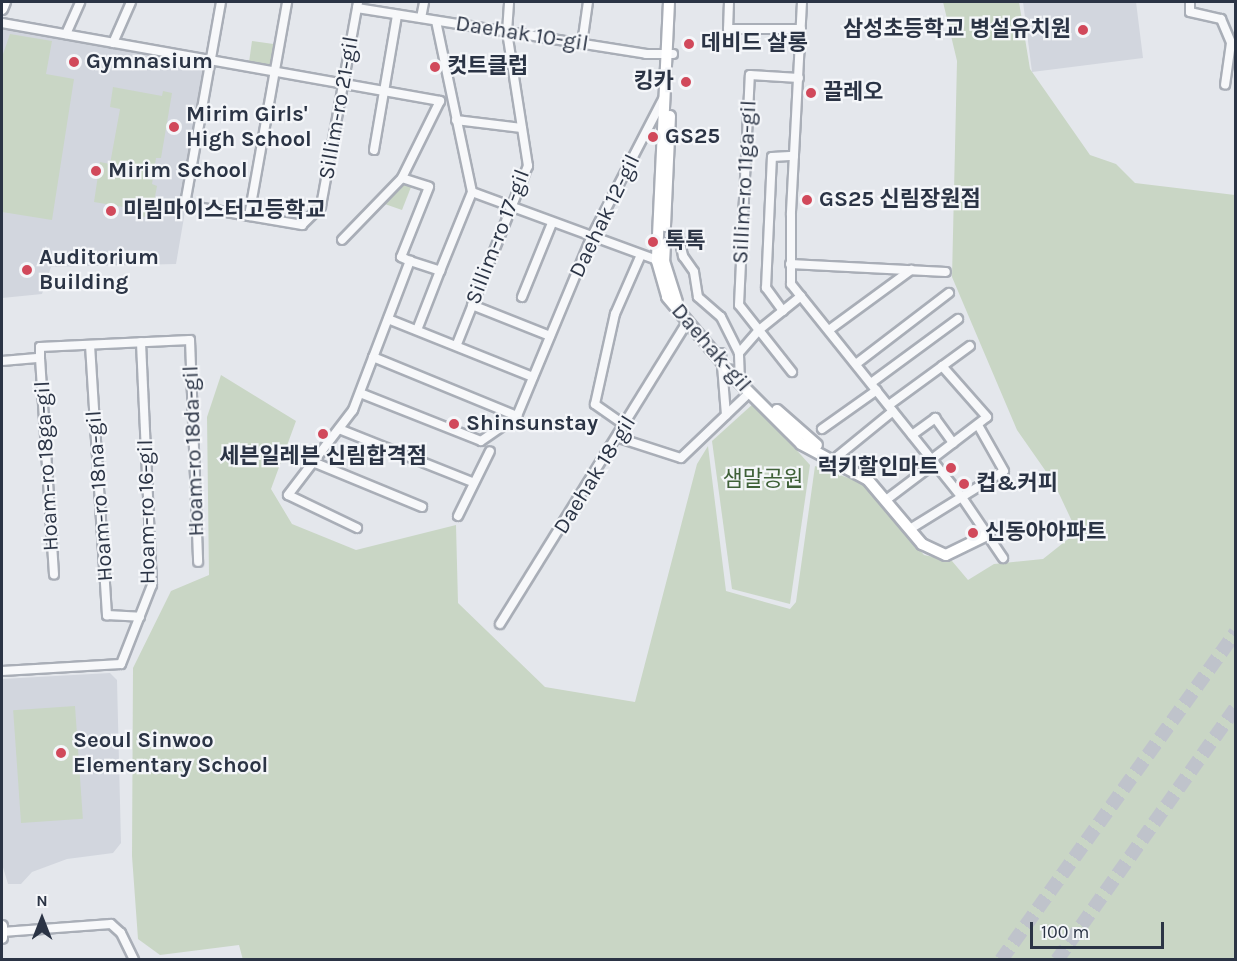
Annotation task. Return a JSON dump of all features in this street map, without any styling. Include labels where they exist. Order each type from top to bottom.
[{"type":"street","points":[[2,9],[5,2]]},
{"type":"street","points":[[66,34],[80,2]]},
{"type":"street","points":[[113,43],[131,2]]},
{"type":"street","points":[[221,2],[184,205],[249,216],[287,2]]},
{"type":"street","points":[[421,18],[424,2]]},
{"type":"street","name":"Sillim-ro 17-gil","points":[[457,344],[528,166],[507,32],[509,2]]},
{"type":"street","points":[[582,44],[588,2]]},
{"type":"street","name":"Daehak-gil","points":[[669,2],[660,261],[667,297],[687,324],[741,378],[750,392],[801,444],[836,458],[868,480],[889,498],[930,549],[946,555],[987,532]]},
{"type":"street","points":[[675,2],[669,53],[660,261],[681,309],[721,358],[726,415]]},
{"type":"street","points":[[729,2],[728,29],[801,29]]},
{"type":"street","points":[[802,2],[794,156],[791,284],[961,496],[1003,558]]},
{"type":"street","points":[[1190,2],[1190,12],[1221,19],[1231,43],[1225,85]]},
{"type":"street","name":"Daehak 10-gil","points":[[357,5],[397,15],[646,54],[669,53]]},
{"type":"street","name":"Sillim-ro 21-gil","points":[[249,216],[302,225],[321,206],[357,5]]},
{"type":"street","points":[[374,150],[397,15]]},
{"type":"street","points":[[417,330],[472,192],[436,21]]},
{"type":"street","points":[[2,23],[453,103]]},
{"type":"street","name":"Sillim-ro 11ga-gil","points":[[759,330],[739,305],[750,75],[799,78]]},
{"type":"street","name":"Daehak 12-gil","points":[[517,416],[591,238],[664,97]]},
{"type":"street","points":[[342,240],[402,178],[440,101]]},
{"type":"street","points":[[456,120],[522,128]]},
{"type":"street","points":[[783,311],[766,288],[772,157],[794,156]]},
{"type":"street","points":[[402,178],[429,187],[401,257],[440,271]]},
{"type":"street","points":[[472,192],[640,256],[660,261]]},
{"type":"street","points":[[522,297],[552,223]]},
{"type":"street","points":[[678,234],[683,256],[694,272],[698,297],[721,317],[739,353]]},
{"type":"street","points":[[626,426],[595,404],[615,314],[640,256]]},
{"type":"street","points":[[357,528],[288,495],[339,429],[360,393],[410,261]]},
{"type":"street","points":[[790,264],[946,272]]},
{"type":"street","points":[[829,330],[911,270]]},
{"type":"street","points":[[856,364],[949,293]]},
{"type":"street","points":[[801,296],[759,330],[739,353],[737,366],[741,378],[808,439],[836,458],[891,408],[970,346]]},
{"type":"street","points":[[472,305],[550,336]]},
{"type":"street","points":[[822,429],[958,318]]},
{"type":"street","points":[[388,319],[457,344],[533,377]]},
{"type":"street","name":"Daehak 18-gil","points":[[500,624],[619,438],[687,324]]},
{"type":"street","points":[[759,330],[792,372]]},
{"type":"street","name":"Hoam-ro 18da-gil","points":[[141,342],[190,340],[198,562]]},
{"type":"street","points":[[2,361],[40,358],[40,347],[141,342]]},
{"type":"street","name":"Hoam-ro 16-gil","points":[[2,671],[121,664],[152,585],[141,342]]},
{"type":"street","name":"Hoam-ro 18na-gil","points":[[90,345],[107,615],[140,617]]},
{"type":"street","points":[[373,357],[517,416]]},
{"type":"street","name":"Hoam-ro 18ga-gil","points":[[40,358],[54,575]]},
{"type":"street","points":[[889,498],[987,417],[942,366]]},
{"type":"street","points":[[619,438],[681,458],[750,392]]},
{"type":"street","points":[[360,393],[482,441],[517,416]]},
{"type":"street","points":[[912,435],[935,418],[953,443]]},
{"type":"street","points":[[912,528],[1004,471],[978,424]]},
{"type":"street","points":[[339,429],[472,482]]},
{"type":"street","points":[[458,516],[472,482],[490,451]]},
{"type":"street","points":[[314,462],[423,507]]},
{"type":"street","points":[[2,932],[111,924],[121,933],[134,960]]},
{"type":"shaded area","name":"삼성초등학교 병설유치원","points":[[1023,2],[1136,2],[1143,58],[1032,72]]},
{"type":"shaded area","name":"Mirim School","points":[[2,23],[211,60],[176,264],[51,267],[42,294],[2,298]]},
{"type":"shaded area","name":"Seoul Sinwoo Elementary School","points":[[110,673],[117,680],[121,843],[113,853],[67,859],[32,872],[21,884],[8,884],[2,864],[2,679]]},
{"type":"green space","points":[[943,2],[1019,2],[1030,69],[1090,155],[1116,164],[1135,183],[1235,195],[1235,959],[243,960],[239,945],[160,955],[138,939],[132,856],[133,668],[171,591],[209,575],[207,417],[221,375],[296,421],[271,489],[292,524],[356,550],[456,525],[458,603],[545,687],[635,702],[697,464],[708,446],[726,591],[790,609],[796,602],[815,466],[862,483],[924,555],[952,561],[968,580],[994,564],[1043,559],[1077,532],[1054,483],[1017,430],[952,277],[957,61]]},
{"type":"green space","points":[[10,34],[52,41],[46,74],[74,79],[52,220],[2,212],[2,57]]},
{"type":"green space","points":[[252,41],[279,45],[275,71],[248,67]]},
{"type":"green space","points":[[113,87],[162,96],[163,91],[172,93],[161,158],[156,158],[152,184],[157,186],[152,213],[146,212],[145,217],[140,216],[141,210],[94,202],[100,162],[110,164],[120,109],[110,107]]},
{"type":"green space","points":[[402,178],[413,182],[402,210],[379,202]]},
{"type":"green space","name":"샘말공원","points":[[754,403],[810,465],[790,604],[732,589],[712,441]]},
{"type":"green space","points":[[75,706],[83,819],[21,823],[13,710]]},
{"type":"tunnel","points":[[1001,960],[1236,632]]},
{"type":"tunnel","points":[[1057,960],[1236,707]]},
{"type":"place","name":"삼성초등학교 병설유치원","points":[[1083,30]]},
{"type":"place","name":"데비드 살롱","points":[[689,44]]},
{"type":"place","name":"Gymnasium","points":[[74,62]]},
{"type":"place","name":"컷트클럽","points":[[435,67]]},
{"type":"place","name":"킹카","points":[[686,82]]},
{"type":"place","name":"끌레오","points":[[811,93]]},
{"type":"place","name":"Mirim Girls' High School","points":[[174,127]]},
{"type":"place","name":"GS25","points":[[653,137]]},
{"type":"place","name":"Mirim School","points":[[96,171]]},
{"type":"place","name":"GS25 신림장원점","points":[[807,200]]},
{"type":"place","name":"미림마이스터고등학교","points":[[111,211]]},
{"type":"place","name":"톡톡","points":[[653,242]]},
{"type":"place","name":"Auditorium Building","points":[[27,270]]},
{"type":"place","name":"Shinsunstay","points":[[454,424]]},
{"type":"place","name":"세븐일레븐 신림합격점","points":[[323,434]]},
{"type":"place","name":"럭키할인마트","points":[[951,468]]},
{"type":"place","name":"컵&커피","points":[[964,484]]},
{"type":"place","name":"신동아아파트","points":[[973,533]]},
{"type":"place","name":"Seoul Sinwoo Elementary School","points":[[61,753]]}]
